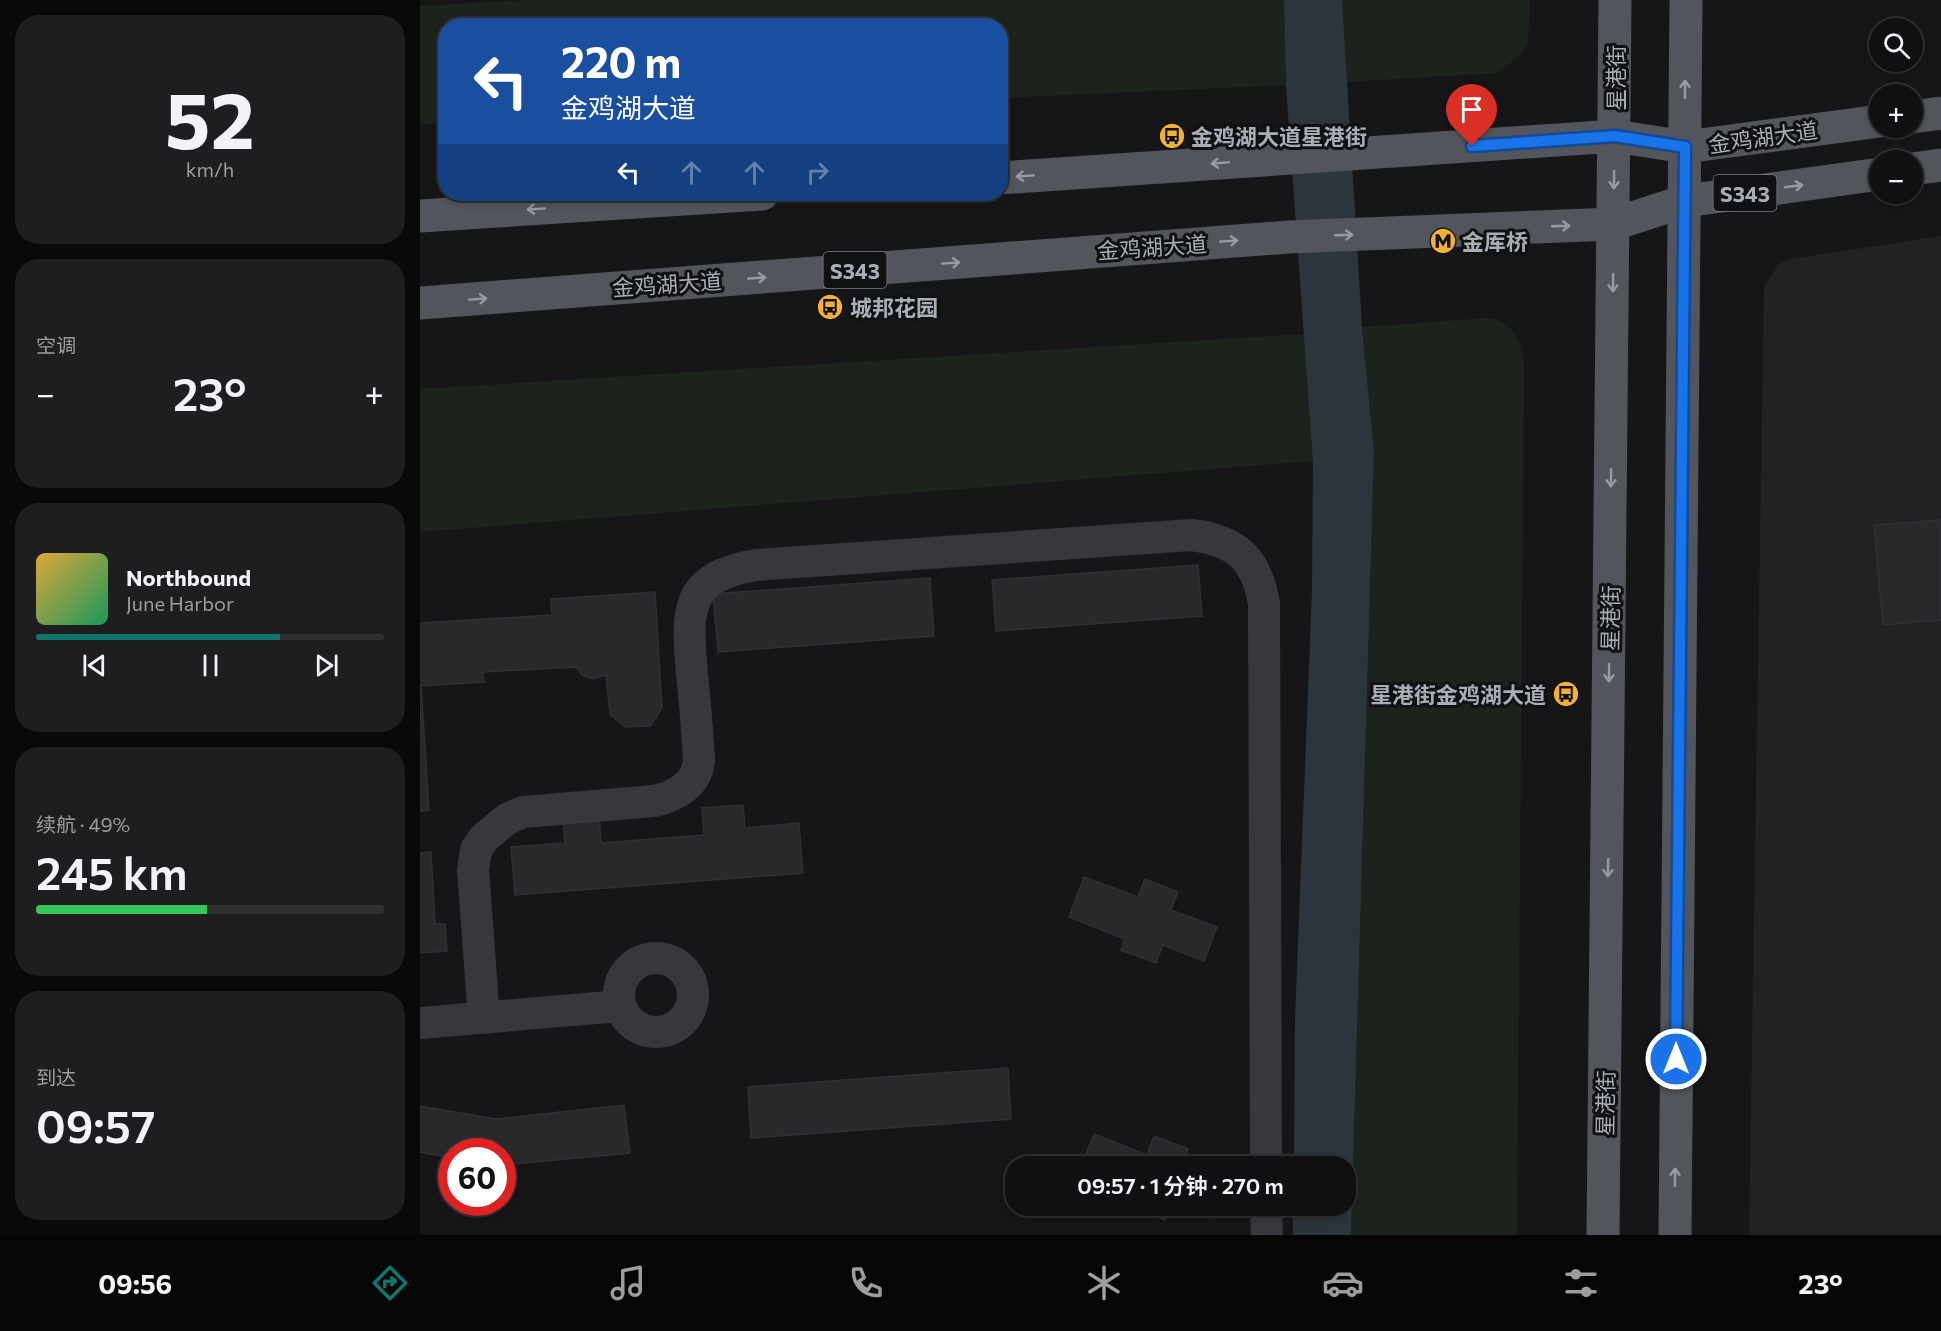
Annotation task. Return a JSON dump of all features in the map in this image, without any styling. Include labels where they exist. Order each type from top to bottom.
[{"type":"main road","name":"星港街","points":[[1603,1235],[1615,0]]},
{"type":"main road","points":[[1675,1235],[1686,0]]},
{"type":"main road","points":[[1923,115],[1941,113]]},
{"type":"main road","name":"金鸡湖大道","points":[[1008,177],[1615,136],[1685,147],[1869,122]]},
{"type":"main road","points":[[1923,167],[1941,165]]},
{"type":"main road","name":"金鸡湖大道","points":[[420,303],[1289,237],[1614,224],[1685,201],[1869,176]]},
{"type":"main road","points":[[420,216],[653,201]]},
{"type":"street","points":[[484,1018],[473,879],[476,850],[489,833],[517,814],[654,801],[671,796],[688,785],[697,773],[699,757],[689,614],[700,593],[715,578],[727,571],[756,565],[1191,535],[1215,538],[1233,546],[1245,558],[1258,580],[1264,604],[1266,1156]]},
{"type":"street","points":[[420,1023],[620,1006]]},
{"type":"street","points":[[1266,1216],[1267,1235]]},
{"type":"shaded area","points":[[526,0],[1284,0],[1286,85],[1008,98],[1008,18],[438,18],[438,123],[420,124],[420,6]]},
{"type":"shaded area","points":[[1284,0],[1342,0],[1362,327],[1374,452],[1353,1156],[1294,1156],[1295,1018],[1312,591],[1313,462],[1286,85]]},
{"type":"shaded area","points":[[1342,0],[1530,0],[1528,44],[1519,56],[1498,73],[1345,82]]},
{"type":"shaded area","points":[[1941,236],[1941,1235],[1749,1235],[1764,286],[1778,265],[1790,259]]},
{"type":"shaded area","points":[[1487,318],[1496,320],[1504,323],[1514,334],[1521,349],[1524,366],[1517,1235],[1351,1235],[1352,1216],[1356,1216],[1356,1156],[1353,1156],[1374,452],[1362,327]]},
{"type":"shaded area","points":[[1304,334],[1313,461],[420,532],[420,389]]},
{"type":"shaded area","points":[[1293,1216],[1352,1216],[1351,1235],[1293,1235]]},
{"type":"building","points":[[1941,520],[1941,620],[1883,625],[1874,525]]},
{"type":"building","points":[[1198,565],[1202,616],[996,631],[992,580]]},
{"type":"building","points":[[930,578],[934,636],[718,652],[713,594]]},
{"type":"building","points":[[655,592],[662,708],[650,726],[625,727],[610,714],[606,675],[592,679],[582,675],[577,667],[483,672],[484,682],[421,686],[429,810],[420,811],[420,623],[552,615],[551,599]]},
{"type":"building","points":[[743,805],[745,828],[799,823],[803,873],[515,895],[511,847],[565,843],[563,819],[599,816],[601,843],[704,835],[702,808]]},
{"type":"building","points":[[431,852],[435,924],[445,924],[447,951],[420,953],[420,853]]},
{"type":"building","points":[[1084,877],[1138,897],[1145,879],[1178,892],[1171,910],[1217,927],[1204,961],[1163,945],[1156,963],[1121,950],[1125,939],[1069,917]]},
{"type":"building","points":[[1008,1068],[1011,1119],[751,1138],[748,1087]]},
{"type":"building","points":[[624,1105],[630,1153],[516,1164],[516,1138],[438,1138],[438,1155],[420,1152],[420,1106],[496,1119]]},
{"type":"building","points":[[1094,1134],[1147,1155],[1154,1136],[1188,1149],[1185,1156],[1085,1156]]},
{"type":"building","points":[[1155,1216],[1167,1216],[1165,1220]]},
{"type":"place","name":"金鸡湖大道星港街","points":[[1172,136]]},
{"type":"place","name":"金厍桥","points":[[1443,241]]},
{"type":"place","name":"城邦花园","points":[[830,307]]},
{"type":"place","name":"星港街金鸡湖大道","points":[[1566,694]]},
{"type":"route","points":[[1472,146],[1615,136],[1685,147],[1676,1059]]}]
